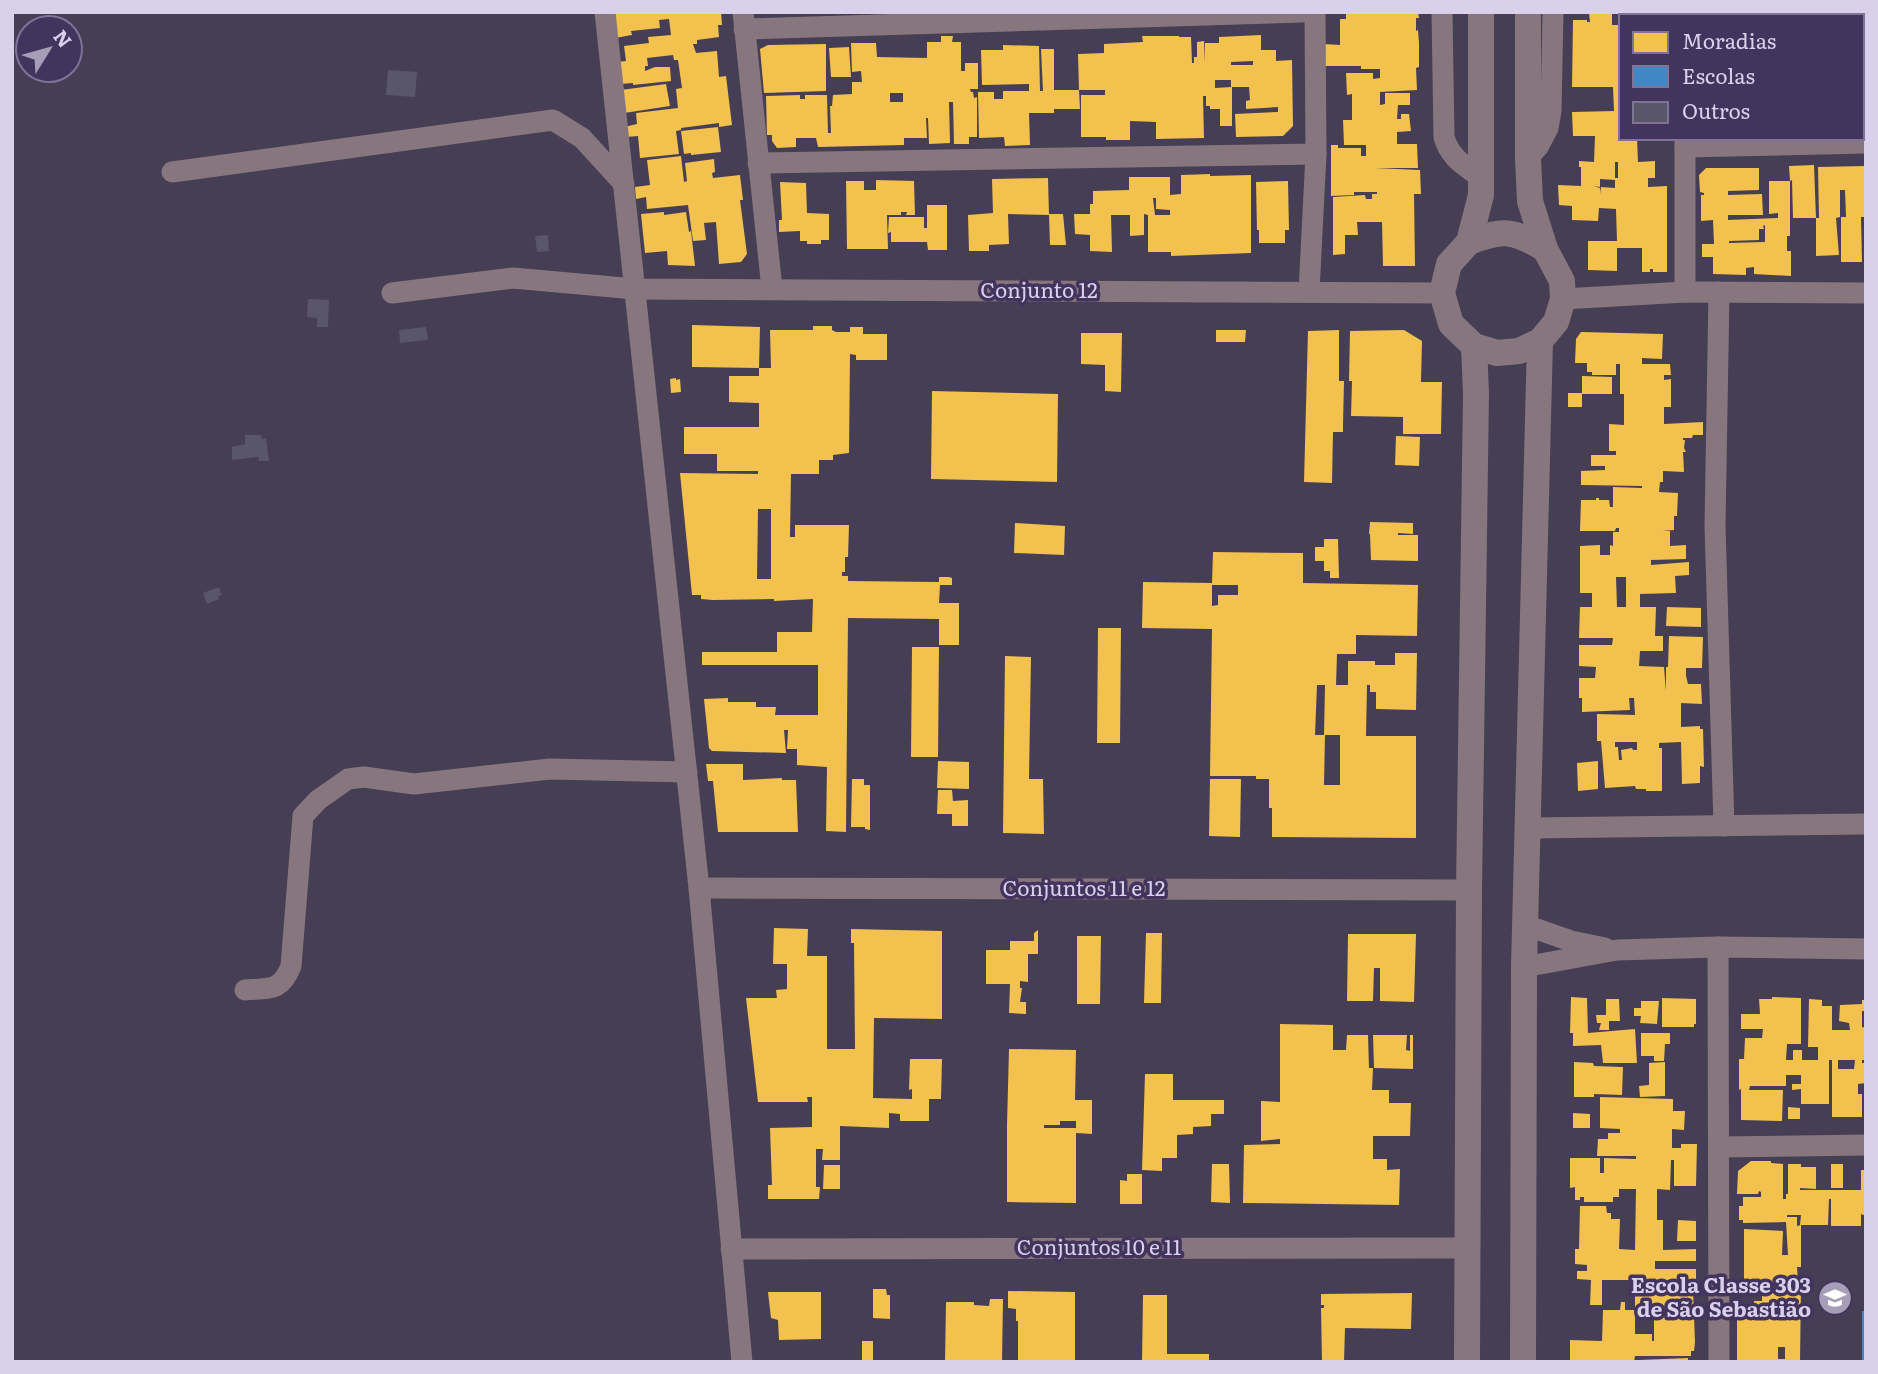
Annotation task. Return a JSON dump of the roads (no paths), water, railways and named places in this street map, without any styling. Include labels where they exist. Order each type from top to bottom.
[{"type":"street","points":[[605,12],[699,888],[743,1362]]},
{"type":"street","points":[[772,289],[744,21],[1301,12]]},
{"type":"street","points":[[1309,292],[1316,154],[1315,12]]},
{"type":"street","points":[[1442,12],[1444,136],[1447,150],[1481,178]]},
{"type":"street","points":[[1469,242],[1482,195],[1481,12]]},
{"type":"street","points":[[1528,12],[1530,201],[1545,249],[1562,281],[1563,299],[1556,322],[1540,341],[1520,351],[1497,353],[1474,346],[1451,324],[1442,293],[1449,264],[1469,242],[1494,232],[1522,235],[1545,249]]},
{"type":"street","points":[[1528,158],[1538,147],[1548,128],[1552,111],[1553,12]]},
{"type":"street","points":[[1825,14],[1836,12]]},
{"type":"street","points":[[172,172],[553,120],[582,138],[624,184]]},
{"type":"street","points":[[1685,292],[1685,143],[1866,143]]},
{"type":"street","points":[[758,163],[1316,154]]},
{"type":"street","name":"Conjunto 12","points":[[392,293],[513,278],[635,289],[1442,293]]},
{"type":"street","points":[[1563,299],[1685,292],[1866,293]]},
{"type":"street","points":[[1719,292],[1715,526],[1724,826]]},
{"type":"street","points":[[1523,1362],[1524,967],[1540,341]]},
{"type":"street","points":[[1467,1362],[1469,890],[1476,393],[1474,346]]},
{"type":"street","points":[[245,990],[275,988],[286,979],[291,966],[303,816],[318,800],[348,779],[364,777],[414,784],[550,769],[687,772]]},
{"type":"street","points":[[1528,828],[1866,824]]},
{"type":"street","name":"Conjuntos 11 e 12","points":[[699,888],[1469,890]]},
{"type":"street","points":[[1525,925],[1571,941],[1617,950]]},
{"type":"street","points":[[1524,967],[1617,950],[1718,947],[1866,949]]},
{"type":"street","points":[[1718,947],[1719,1362]]},
{"type":"street","points":[[1718,1147],[1866,1145]]},
{"type":"street","name":"Conjuntos 10 e 11","points":[[731,1249],[1467,1248]]},
{"type":"place","name":"Escola Classe 303 de São Sebastião","points":[[1835,1298]]}]
